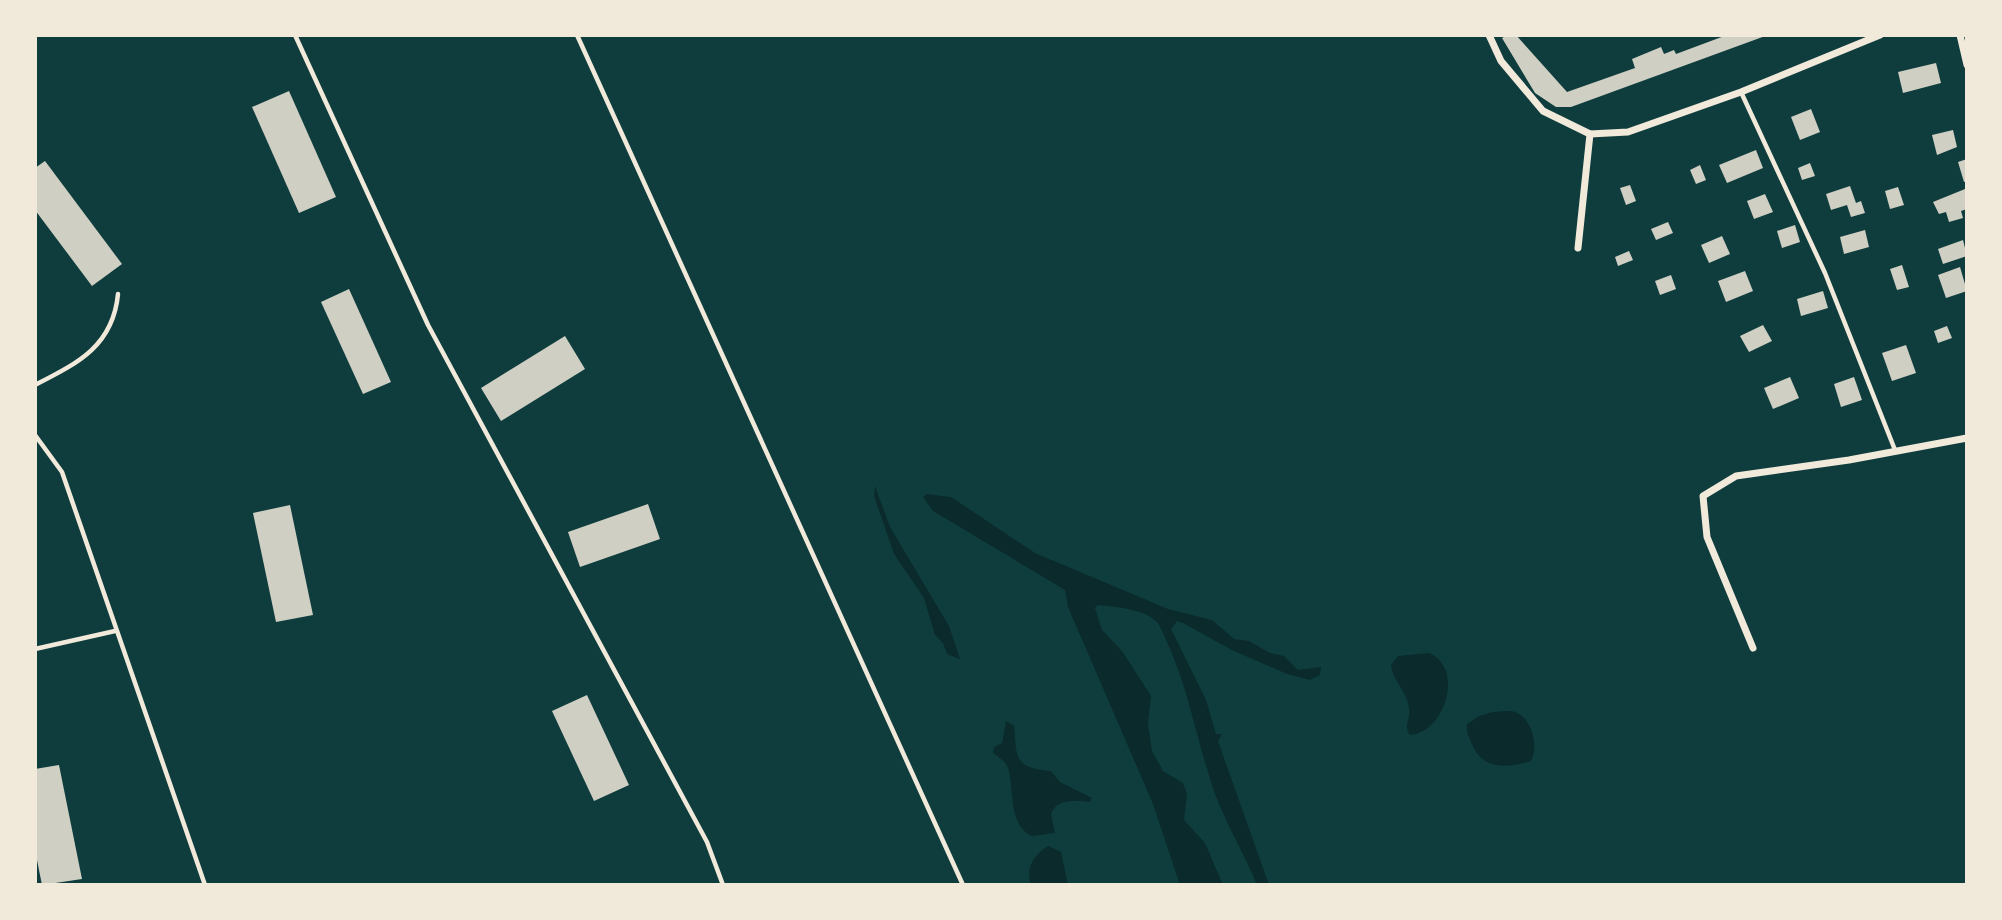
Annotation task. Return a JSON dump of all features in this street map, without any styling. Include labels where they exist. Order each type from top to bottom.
[{"type":"street","points":[[1489,35],[1501,61],[1543,111],[1590,134],[1628,132],[1741,92],[1880,35]]},
{"type":"street","points":[[1960,35],[1967,65]]},
{"type":"street","points":[[1578,248],[1590,134]]},
{"type":"street","points":[[1753,648],[1707,537],[1703,496],[1736,476],[1967,438]]},
{"type":"lane","points":[[295,35],[428,325],[707,842],[723,885]]},
{"type":"lane","points":[[577,35],[963,885]]},
{"type":"lane","points":[[1741,92],[1825,273],[1895,450]]},
{"type":"lane","points":[[35,386],[95,349],[116,319],[118,294]]},
{"type":"lane","points":[[35,435],[62,472],[205,885]]},
{"type":"lane","points":[[35,649],[116,631]]},
{"type":"water","points":[[875,486],[890,527],[949,626],[960,659],[947,654],[943,643],[935,635],[924,598],[894,554],[874,496]]},
{"type":"water","points":[[927,494],[951,497],[1035,553],[1168,609],[1212,620],[1234,639],[1249,641],[1270,653],[1284,656],[1298,670],[1321,667],[1320,675],[1310,680],[1287,674],[1232,650],[1183,623],[1177,621],[1171,629],[1206,700],[1216,734],[1222,734],[1218,741],[1269,885],[1257,885],[1221,808],[1176,663],[1158,623],[1146,615],[1130,610],[1098,605],[1095,608],[1102,630],[1122,651],[1151,696],[1148,724],[1152,751],[1163,771],[1183,783],[1187,794],[1184,820],[1205,843],[1223,885],[1180,885],[1153,804],[1068,607],[1065,590],[933,511],[923,497]]},
{"type":"water","points":[[1429,653],[1440,661],[1446,672],[1446,699],[1433,723],[1422,732],[1410,735],[1407,728],[1408,702],[1391,665],[1398,656]]},
{"type":"water","points":[[1493,712],[1515,712],[1526,720],[1534,741],[1531,761],[1497,765],[1477,754],[1468,735],[1467,724],[1479,716]]},
{"type":"water","points":[[1006,721],[1014,726],[1017,752],[1023,763],[1029,767],[1051,771],[1060,782],[1092,798],[1090,802],[1067,802],[1058,805],[1051,814],[1055,833],[1032,836],[1018,822],[1009,771],[1006,764],[993,753],[994,747],[1002,743]]},
{"type":"water","points":[[1048,846],[1061,852],[1068,885],[1031,885],[1029,873],[1032,862]]},
{"type":"building","points":[[1516,35],[1567,92],[1635,68],[1632,59],[1661,47],[1664,54],[1674,50],[1676,54],[1727,35],[1768,35],[1571,107],[1556,107],[1535,93],[1502,38]]},
{"type":"building","points":[[1936,63],[1941,83],[1903,93],[1898,72]]},
{"type":"building","points":[[289,91],[336,197],[299,213],[252,107]]},
{"type":"building","points":[[1811,109],[1820,132],[1800,140],[1791,117]]},
{"type":"building","points":[[1953,130],[1957,147],[1937,155],[1932,135]]},
{"type":"building","points":[[1756,150],[1763,168],[1727,183],[1719,165]]},
{"type":"building","points":[[1967,159],[1967,181],[1964,182],[1958,162]]},
{"type":"building","points":[[45,161],[122,264],[92,286],[35,210],[35,168]]},
{"type":"building","points":[[1810,163],[1815,176],[1802,180],[1798,168]]},
{"type":"building","points":[[1700,165],[1706,180],[1696,184],[1690,170]]},
{"type":"building","points":[[1630,185],[1636,201],[1626,205],[1620,188]]},
{"type":"building","points":[[1850,186],[1856,203],[1861,201],[1865,213],[1851,217],[1847,205],[1831,210],[1826,194]]},
{"type":"building","points":[[1898,187],[1904,205],[1890,209],[1885,191]]},
{"type":"building","points":[[1965,189],[1967,209],[1961,211],[1963,218],[1949,222],[1946,212],[1939,214],[1933,202]]},
{"type":"building","points":[[1765,194],[1773,212],[1754,219],[1747,201]]},
{"type":"building","points":[[1668,222],[1673,233],[1656,240],[1651,229]]},
{"type":"building","points":[[1795,225],[1800,242],[1782,248],[1777,231]]},
{"type":"building","points":[[1865,230],[1869,247],[1844,254],[1840,237]]},
{"type":"building","points":[[1722,236],[1730,254],[1709,263],[1701,245]]},
{"type":"building","points":[[1963,240],[1967,256],[1943,264],[1938,249]]},
{"type":"building","points":[[1629,251],[1633,260],[1618,266],[1615,257]]},
{"type":"building","points":[[1902,265],[1909,287],[1897,290],[1890,269]]},
{"type":"building","points":[[1960,267],[1967,291],[1946,298],[1938,275]]},
{"type":"building","points":[[1745,271],[1753,291],[1726,302],[1718,281]]},
{"type":"building","points":[[1671,275],[1676,289],[1660,295],[1655,281]]},
{"type":"building","points":[[349,289],[391,382],[363,394],[321,302]]},
{"type":"building","points":[[1823,291],[1828,308],[1801,316],[1797,299]]},
{"type":"building","points":[[1763,325],[1772,341],[1749,352],[1740,336]]},
{"type":"building","points":[[1947,326],[1952,338],[1938,343],[1934,331]]},
{"type":"building","points":[[565,336],[585,369],[501,421],[481,388]]},
{"type":"building","points":[[1906,345],[1916,373],[1892,381],[1882,353]]},
{"type":"building","points":[[1790,377],[1799,398],[1773,409],[1764,388]]},
{"type":"building","points":[[1854,377],[1862,400],[1841,407],[1834,384]]},
{"type":"building","points":[[648,504],[660,539],[580,567],[568,532]]},
{"type":"building","points":[[290,505],[313,615],[276,622],[253,513]]},
{"type":"building","points":[[587,695],[629,785],[594,801],[552,711]]},
{"type":"building","points":[[59,765],[82,879],[42,885],[35,850],[35,769]]}]
